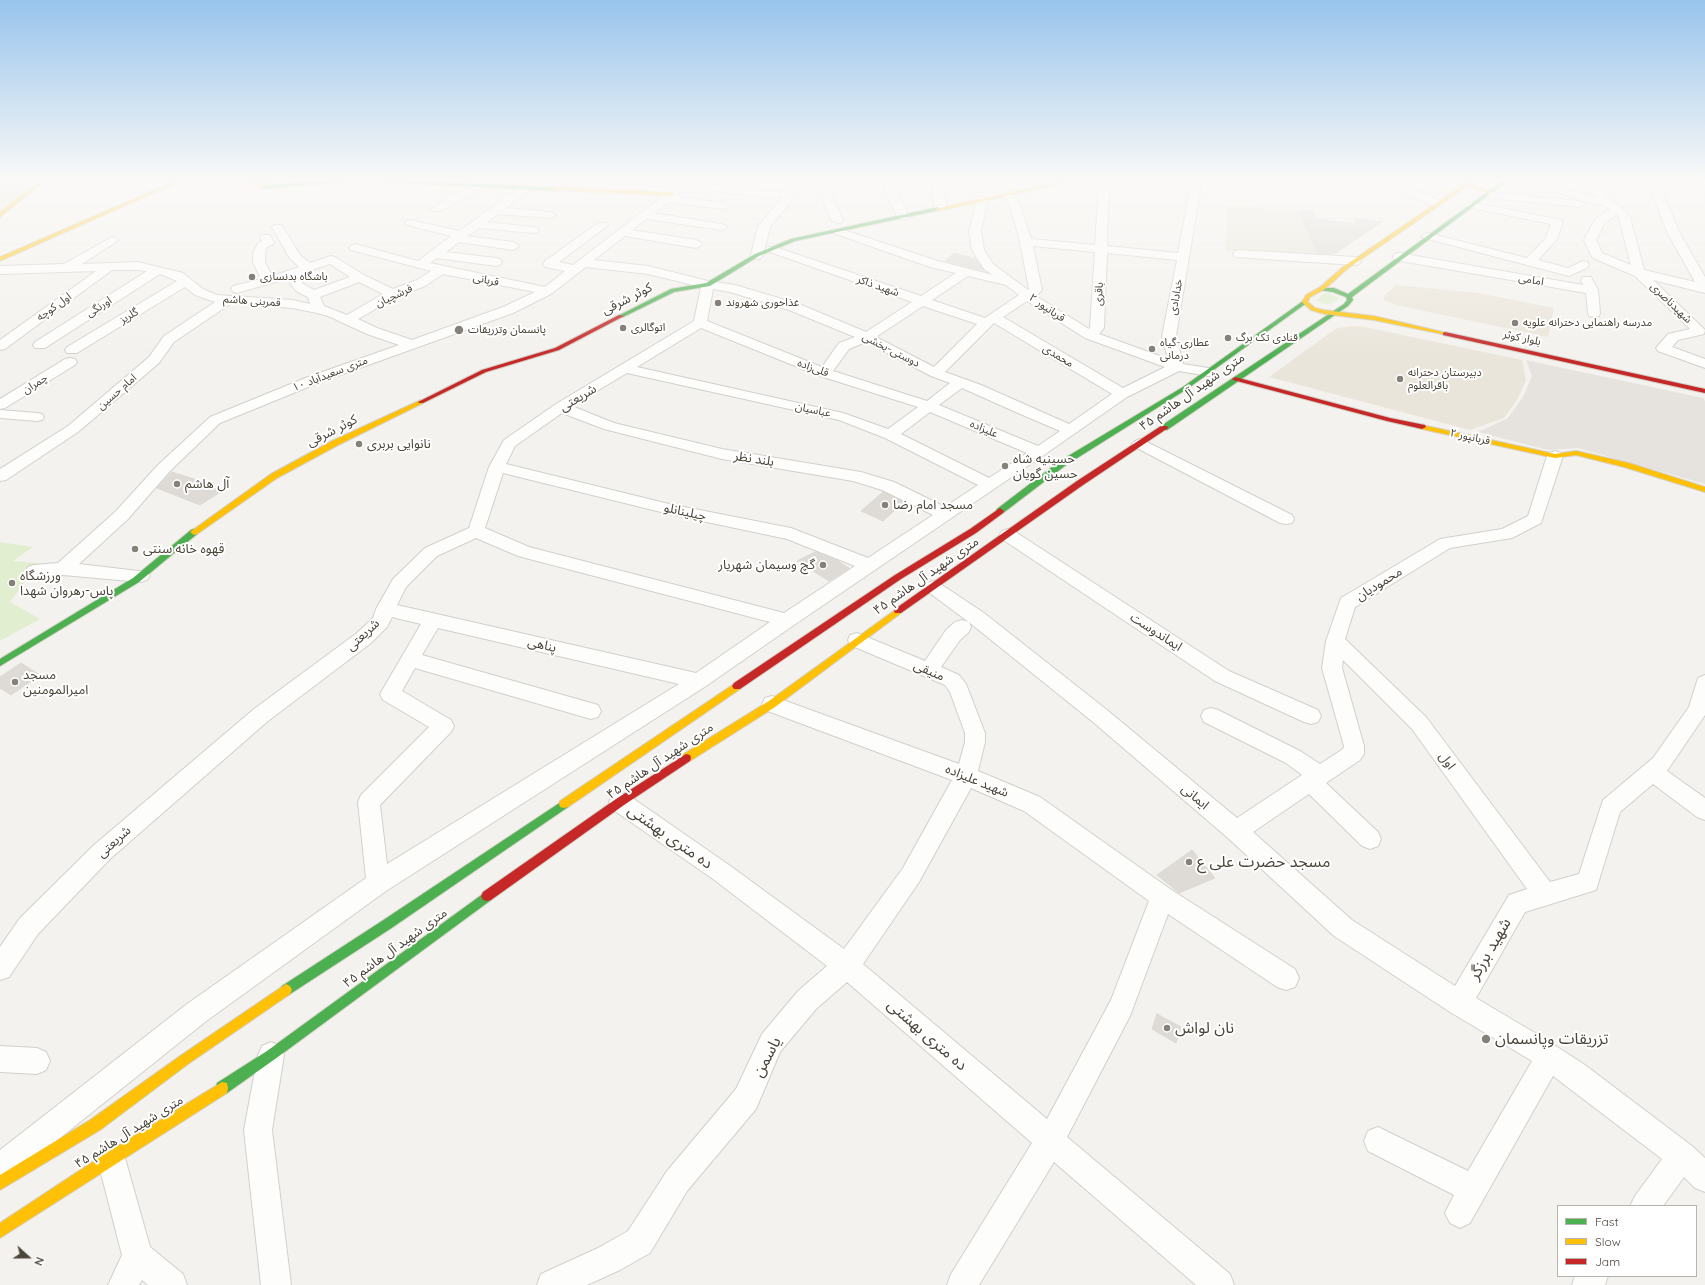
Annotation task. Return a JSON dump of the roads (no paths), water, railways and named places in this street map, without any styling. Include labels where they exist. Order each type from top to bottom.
[{"type":"main road","points":[[0,259],[46,239]]},
{"type":"main road","points":[[708,285],[756,255],[796,239]]},
{"type":"main road","name":"۴۵ متری شهید آل هاشم","points":[[0,1183],[95,1125],[184,1060],[282,992],[386,925],[898,577],[974,531],[1063,463],[1099,442],[1209,372],[1305,302],[1308,296],[1323,288],[1390,239]]},
{"type":"main road","name":"۴۵ متری شهید آل هاشم","points":[[0,1231],[111,1158],[192,1108],[271,1055],[476,904],[620,802],[690,755],[772,704],[857,640],[933,588],[1080,483],[1346,305],[1350,300],[1349,296],[1424,239]]},
{"type":"main road","points":[[1361,277],[1371,278]]},
{"type":"main road","name":"کوثر شرقی","points":[[0,663],[141,576],[204,524],[268,481],[335,444],[484,372],[557,349],[673,290],[708,285]]},
{"type":"main road","points":[[1323,288],[1334,290],[1361,300]]},
{"type":"main road","name":"بلوار کوثر","points":[[1305,302],[1307,306],[1313,309],[1374,318],[1705,391]]},
{"type":"main road","points":[[1486,343],[1487,333]]},
{"type":"main road","name":"قربانپور ۲","points":[[1235,379],[1389,420],[1555,456],[1576,454],[1612,462],[1705,490]]},
{"type":"street","points":[[267,239],[268,243],[262,245],[259,253],[259,262],[268,281]]},
{"type":"street","points":[[285,239],[295,257],[308,268]]},
{"type":"street","points":[[420,264],[455,239]]},
{"type":"street","points":[[475,239],[513,246]]},
{"type":"street","name":"دوستی-بخشی","points":[[583,239],[549,264],[648,270],[708,285],[731,288],[794,307],[854,331],[936,373],[961,382],[1070,430]]},
{"type":"street","name":"۱۰ متری سعیدآباد","points":[[63,569],[121,516],[164,468],[215,420],[313,380],[508,310],[547,290],[613,239]]},
{"type":"street","points":[[670,239],[696,244]]},
{"type":"street","points":[[756,255],[760,239]]},
{"type":"street","points":[[870,239],[934,264],[1014,285]]},
{"type":"street","name":"قربانپور ۲","points":[[976,239],[978,250],[988,266],[1040,305],[1090,335],[1177,367],[1209,372]]},
{"type":"street","points":[[936,373],[990,320],[1029,296],[1036,290],[1025,239]]},
{"type":"street","name":"باقری","points":[[1090,335],[1097,328],[1101,239]]},
{"type":"street","name":"خدادادی","points":[[1177,367],[1169,336],[1186,239]]},
{"type":"street","points":[[1440,239],[1570,272],[1579,267],[1586,276],[1592,290],[1594,313]]},
{"type":"street","points":[[1530,262],[1551,239]]},
{"type":"street","points":[[1591,239],[1596,255],[1639,273],[1690,284],[1705,289]]},
{"type":"street","name":"شهید‌ناصری","points":[[1630,239],[1639,273],[1703,333]]},
{"type":"street","points":[[1677,239],[1701,281],[1705,285]]},
{"type":"street","points":[[66,268],[112,240]]},
{"type":"street","points":[[1026,242],[1183,257]]},
{"type":"street","name":"قربانی","points":[[355,248],[441,270],[547,290]]},
{"type":"street","name":"شهید ذاکر","points":[[771,249],[922,301],[990,320]]},
{"type":"street","points":[[435,254],[496,262]]},
{"type":"street","points":[[1239,254],[1350,268]]},
{"type":"street","name":"امامی","points":[[1399,257],[1592,290]]},
{"type":"street","points":[[237,289],[268,281],[331,260],[360,278],[393,294]]},
{"type":"street","name":"قمربنی هاشم","points":[[0,270],[138,266],[179,276],[199,292],[214,298],[227,300],[249,300],[319,308],[372,331],[410,344]]},
{"type":"street","name":"اول کوچه","points":[[0,346],[109,267]]},
{"type":"street","points":[[308,268],[299,276],[296,283],[300,288],[313,295],[319,308]]},
{"type":"street","name":"اورنگی","points":[[40,345],[158,270]]},
{"type":"street","name":"فرشچیان","points":[[347,320],[393,294],[422,283],[441,270]]},
{"type":"street","points":[[825,373],[844,346],[867,338],[966,272]]},
{"type":"street","points":[[313,295],[360,278]]},
{"type":"street","name":"گلریز","points":[[71,356],[186,281]]},
{"type":"street","points":[[700,324],[708,285]]},
{"type":"street","name":"امام حسین","points":[[0,476],[73,429],[154,360],[169,339],[227,300]]},
{"type":"street","name":"محمدی","points":[[990,320],[1122,394]]},
{"type":"street","name":"شریعتی","points":[[0,968],[29,926],[102,852],[261,715],[364,638],[380,622],[399,583],[431,552],[476,531],[497,466],[509,443],[561,407],[700,324]]},
{"type":"street","name":"قلی‌زاده","points":[[700,324],[825,373],[929,406]]},
{"type":"street","points":[[1703,333],[1673,337],[1663,348],[1705,364]]},
{"type":"street","name":"چمران","points":[[0,405],[71,356]]},
{"type":"street","points":[[0,1168],[89,1096],[196,1013],[378,883],[700,681],[787,620],[946,514],[988,484],[1039,452],[1122,394],[1177,367]]},
{"type":"street","name":"عباسیان","points":[[626,369],[843,417],[890,435],[988,484]]},
{"type":"street","points":[[890,435],[961,382]]},
{"type":"street","name":"علیزاده","points":[[929,406],[1039,452]]},
{"type":"street","name":"بلند نظر","points":[[561,407],[609,426],[722,454],[854,476],[888,486],[946,514]]},
{"type":"street","points":[[0,414],[37,417]]},
{"type":"street","points":[[1140,444],[1286,519]]},
{"type":"street","name":"محمودیان","points":[[1236,831],[1353,754],[1354,746],[1332,668],[1335,641],[1347,603],[1446,543],[1506,534],[1534,519],[1555,456]]},
{"type":"street","name":"چیلینانلو","points":[[497,466],[669,509],[791,534],[870,565]]},
{"type":"street","points":[[476,531],[524,552],[787,620]]},
{"type":"street","name":"ایماندوست","points":[[1008,535],[1222,676],[1311,716]]},
{"type":"street","points":[[34,571],[63,569],[141,576]]},
{"type":"street","name":"ایمانی","points":[[933,588],[977,618],[1100,716],[1236,831],[1343,928],[1459,1003]]},
{"type":"street","name":"پناهی","points":[[385,609],[700,681]]},
{"type":"street","points":[[378,883],[369,802],[444,726],[390,694],[433,620]]},
{"type":"street","points":[[929,670],[953,635],[962,627]]},
{"type":"street","name":"منیقی","points":[[857,640],[952,680],[959,689],[975,733],[975,742],[966,776]]},
{"type":"street","name":"اول","points":[[1335,641],[1420,723],[1545,895]]},
{"type":"street","points":[[410,659],[592,711]]},
{"type":"street","name":"شهید برزگر","points":[[1459,1003],[1517,903],[1588,882],[1611,807],[1661,764],[1698,710],[1705,683]]},
{"type":"street","name":"شهید علیزاده","points":[[772,704],[966,776],[1032,804],[1162,897],[1286,978]]},
{"type":"street","points":[[1211,716],[1280,750],[1315,778],[1370,839]]},
{"type":"street","points":[[1652,772],[1705,810]]},
{"type":"street","name":"یاسمن","points":[[552,1285],[609,1259],[639,1242],[678,1181],[746,1099],[771,1043],[807,1000],[847,966],[911,875],[966,776]]},
{"type":"street","name":"ده متری بهشتی","points":[[620,802],[721,872],[847,966],[1219,1285]]},
{"type":"street","points":[[962,1285],[1050,1141],[1121,1007],[1162,897]]},
{"type":"street","points":[[1459,1003],[1549,1057],[1682,1156],[1705,1178]]},
{"type":"street","points":[[271,1055],[258,1130],[276,1285]]},
{"type":"street","points":[[1378,1141],[1467,1202],[1549,1057]]},
{"type":"street","points":[[0,1059],[38,1061]]},
{"type":"street","points":[[1646,1205],[1682,1156]]},
{"type":"street","points":[[111,1158],[137,1256],[172,1285]]},
{"type":"street","points":[[123,1285],[137,1256]]},
{"type":"place","name":"باشگاه بدنسازی","points":[[252,277]]},
{"type":"place","name":"غذاخوری شهروند","points":[[718,303]]},
{"type":"place","name":"مدرسه راهنمایی دخترانه علویه","points":[[1515,323]]},
{"type":"place","name":"اتوگالری","points":[[623,328]]},
{"type":"place","name":"پانسمان وتزریقات","points":[[459,330]]},
{"type":"place","name":"قنادی تک برگ","points":[[1228,338]]},
{"type":"place","name":"عطاری-گیاه درمانی","points":[[1152,349]]},
{"type":"place","name":"دبیرستان دخترانه باقرالعلوم","points":[[1400,379]]},
{"type":"place","name":"نانوایی بربری","points":[[359,444]]},
{"type":"place","name":"حسینیه شاه حسین گویان","points":[[1005,466]]},
{"type":"place","name":"آل هاشم","points":[[177,484]]},
{"type":"place","name":"مسجد امام رضا","points":[[885,505]]},
{"type":"place","name":"قهوه خانه سنتی","points":[[135,549]]},
{"type":"place","name":"گچ وسیمان شهریار","points":[[823,565]]},
{"type":"place","name":"ورزشگاه پاس-رهروان شهدا","points":[[12,583]]},
{"type":"place","name":"مسجد امیرالمومنین","points":[[15,682]]},
{"type":"place","name":"مسجد حضرت علی ع","points":[[1189,862]]},
{"type":"place","name":"نان لواش","points":[[1167,1028]]},
{"type":"place","name":"تزریقات وپانسمان","points":[[1486,1039]]}]
